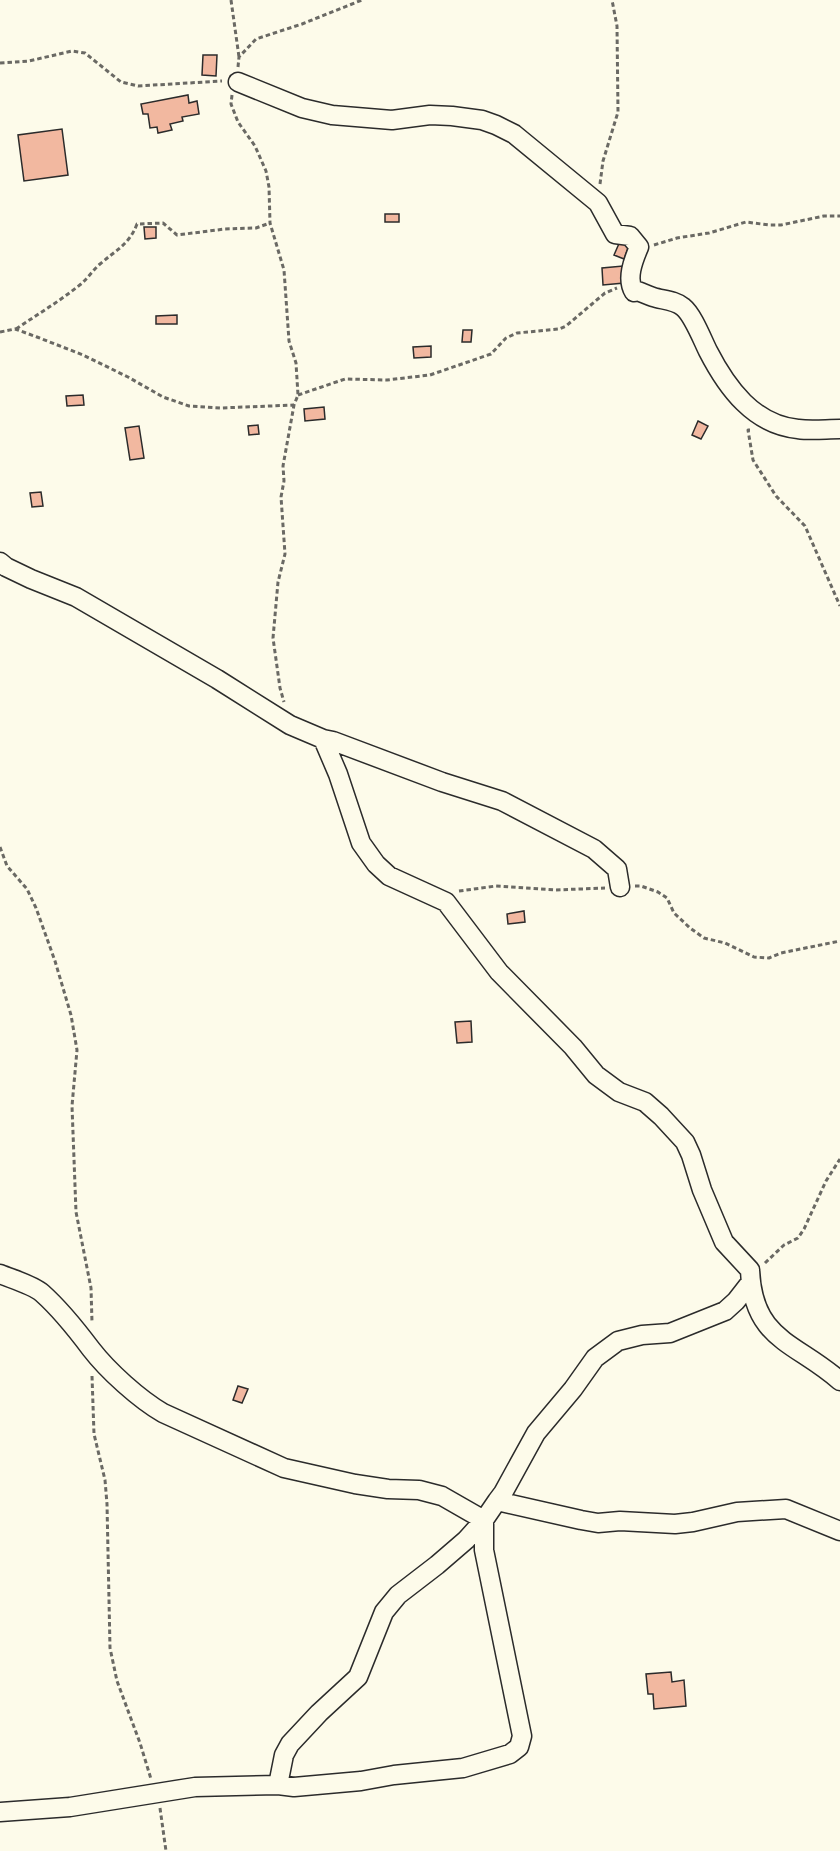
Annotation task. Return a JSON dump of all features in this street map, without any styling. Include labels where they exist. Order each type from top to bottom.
[{"type":"street","points":[[240,82],[302,108],[332,115],[392,120],[430,115],[452,116],[482,120],[514,134],[598,203],[615,234],[630,236],[639,247],[632,261],[630,285],[634,292],[635,290],[682,305],[691,317],[718,372],[733,392],[753,412],[769,422],[798,429],[840,429]]},
{"type":"street","points":[[0,562],[31,579],[76,597],[290,724],[322,739],[502,801],[594,849],[617,869],[620,887]]},
{"type":"street","points":[[322,739],[338,774],[360,843],[376,864],[389,876],[446,902],[499,972],[573,1047],[596,1075],[619,1092],[645,1102],[685,1142],[724,1242],[750,1276],[759,1314],[764,1323],[783,1340],[840,1381]]},
{"type":"street","points":[[0,1274],[40,1291],[91,1349],[145,1402],[163,1413],[284,1468],[355,1484],[388,1489],[419,1490],[442,1496],[484,1520]]},
{"type":"street","points":[[278,1785],[284,1755],[290,1744],[358,1677],[384,1612],[398,1595],[466,1540],[484,1520],[503,1493],[536,1433],[573,1389],[595,1358],[618,1341],[642,1335],[670,1333],[725,1311],[736,1301],[750,1276]]},
{"type":"street","points":[[497,1501],[598,1523],[620,1521],[675,1524],[737,1512],[786,1509],[840,1531]]},
{"type":"street","points":[[0,1812],[70,1807],[195,1787],[278,1785],[294,1787],[339,1783],[394,1774],[463,1768],[510,1754],[519,1747],[522,1736],[484,1550],[484,1520]]},
{"type":"path","points":[[231,0],[240,82],[233,92],[231,104],[238,122],[255,146],[266,171],[270,223],[285,270],[289,341],[296,363],[298,395],[294,405],[283,465],[284,481],[281,497],[285,554],[278,582],[273,638],[280,688],[290,724]]},
{"type":"path","points":[[239,57],[256,39],[302,24],[362,0]]},
{"type":"path","points":[[598,203],[603,161],[618,112],[617,26],[612,0]]},
{"type":"path","points":[[0,63],[29,61],[72,51],[85,52],[121,82],[130,85],[216,80],[240,82]]},
{"type":"path","points":[[639,247],[709,233],[746,222],[781,225],[824,216],[840,216]]},
{"type":"path","points":[[0,332],[15,329],[62,299],[119,250],[133,235],[137,224],[163,223],[177,235],[256,228],[270,223]]},
{"type":"path","points":[[298,395],[345,379],[387,380],[430,375],[494,352],[506,338],[517,333],[559,329],[566,326],[605,293],[630,285]]},
{"type":"path","points":[[15,329],[83,355],[163,397],[189,406],[221,408],[294,405]]},
{"type":"path","points":[[769,422],[748,430],[753,460],[776,496],[805,526],[840,606]]},
{"type":"path","points":[[0,847],[7,866],[27,889],[36,908],[55,960],[71,1015],[76,1050],[72,1106],[76,1212],[91,1288],[94,1434],[105,1480],[107,1504],[110,1648],[117,1681],[162,1813],[166,1851]]},
{"type":"path","points":[[432,894],[496,886],[555,890],[641,886],[667,898],[674,913],[704,938],[725,943],[754,957],[769,958],[781,953],[840,941]]},
{"type":"path","points":[[750,1276],[784,1245],[798,1238],[826,1181],[840,1159]]},
{"type":"building","points":[[203,55],[217,55],[216,76],[202,75]]},
{"type":"building","points":[[188,95],[189,103],[197,101],[199,114],[182,117],[183,121],[170,124],[172,130],[158,133],[157,127],[150,128],[148,114],[143,114],[141,104]]},
{"type":"building","points":[[62,129],[68,175],[24,181],[18,135]]},
{"type":"building","points":[[385,214],[399,214],[399,222],[385,222]]},
{"type":"building","points":[[144,227],[156,227],[156,238],[145,239]]},
{"type":"building","points":[[621,239],[630,243],[624,259],[614,255]]},
{"type":"building","points":[[623,266],[624,283],[603,285],[602,268]]},
{"type":"building","points":[[177,315],[177,324],[156,324],[156,316]]},
{"type":"building","points":[[463,330],[472,330],[471,342],[462,342]]},
{"type":"building","points":[[431,346],[431,357],[414,358],[413,347]]},
{"type":"building","points":[[83,395],[84,405],[67,406],[66,396]]},
{"type":"building","points":[[324,407],[325,419],[305,421],[304,409]]},
{"type":"building","points":[[698,421],[708,426],[701,439],[692,435]]},
{"type":"building","points":[[258,425],[259,434],[249,435],[248,426]]},
{"type":"building","points":[[139,426],[144,458],[130,460],[125,428]]},
{"type":"building","points":[[41,492],[43,506],[32,507],[30,493]]},
{"type":"building","points":[[524,911],[525,922],[508,924],[507,914]]},
{"type":"building","points":[[471,1021],[472,1042],[457,1043],[455,1022]]},
{"type":"building","points":[[238,1386],[248,1389],[242,1403],[233,1400]]},
{"type":"building","points":[[671,1672],[672,1682],[684,1680],[686,1706],[654,1709],[653,1694],[648,1694],[646,1674]]}]
